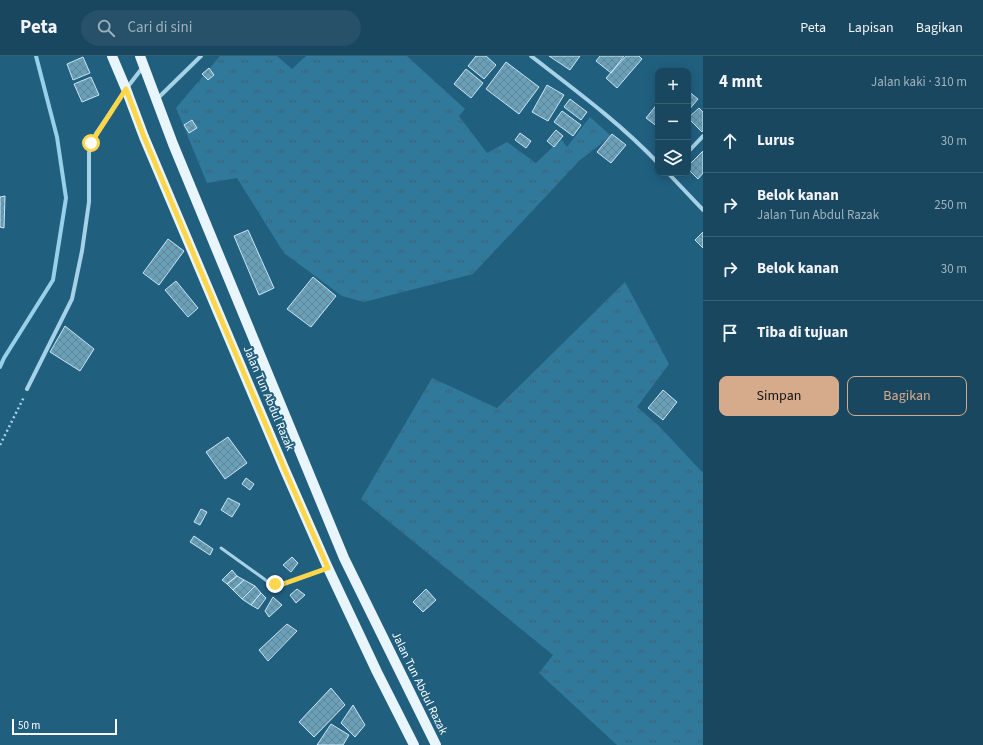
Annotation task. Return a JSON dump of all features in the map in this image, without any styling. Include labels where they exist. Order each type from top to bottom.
[{"type":"main road","name":"Jalan Tun Abdul Razak","points":[[112,56],[144,137],[328,568],[377,672],[414,745]]},
{"type":"main road","name":"Jalan Tun Abdul Razak","points":[[140,56],[173,144],[344,558],[436,745]]},
{"type":"street","points":[[156,100],[201,56]]},
{"type":"street","points":[[531,56],[624,130],[655,160]]},
{"type":"street","points":[[28,389],[72,299],[82,251],[89,202],[89,153],[91,143],[126,89],[144,66]]},
{"type":"street","points":[[691,149],[703,136]]},
{"type":"street","points":[[671,176],[703,210]]},
{"type":"lane","points":[[221,548],[268,581],[275,584],[283,584],[328,568]]},
{"type":"path","points":[[0,445],[28,389]]},
{"type":"green space","points":[[220,56],[277,56],[292,69],[306,56],[407,56],[465,109],[459,116],[487,153],[507,142],[536,163],[561,139],[567,147],[590,117],[611,136],[579,161],[473,274],[364,302],[342,296],[284,253],[237,178],[207,183],[176,108]]},
{"type":"green space","points":[[625,282],[669,364],[637,407],[659,426],[702,472],[703,471],[703,745],[617,745],[539,673],[553,655],[361,499],[432,378],[497,408]]},
{"type":"building","points":[[476,56],[486,56],[496,65],[484,79],[468,66]]},
{"type":"building","points":[[549,56],[580,56],[570,70]]},
{"type":"building","points":[[600,56],[624,56],[611,73],[596,61]]},
{"type":"building","points":[[626,56],[639,56],[642,59],[617,88],[606,78]]},
{"type":"building","points":[[83,57],[90,73],[73,80],[67,64]]},
{"type":"building","points":[[506,62],[539,87],[519,114],[486,89]]},
{"type":"building","points":[[209,68],[214,75],[208,80],[202,74]]},
{"type":"building","points":[[466,69],[483,83],[471,98],[454,84]]},
{"type":"building","points":[[91,77],[99,95],[82,102],[74,84]]},
{"type":"building","points":[[547,85],[564,95],[548,121],[532,112]]},
{"type":"building","points":[[691,93],[698,99],[691,107]]},
{"type":"building","points":[[570,99],[587,112],[581,120],[564,107]]},
{"type":"building","points":[[655,107],[655,125],[646,118]]},
{"type":"building","points":[[699,108],[703,112],[702,132],[691,121],[691,115]]},
{"type":"building","points":[[562,111],[581,125],[573,136],[554,122]]},
{"type":"building","points":[[192,120],[197,128],[189,133],[184,125]]},
{"type":"building","points":[[556,130],[563,136],[554,147],[547,141]]},
{"type":"building","points":[[520,133],[531,141],[526,148],[515,140]]},
{"type":"building","points":[[612,134],[626,145],[611,163],[597,152]]},
{"type":"building","points":[[703,151],[703,173],[698,179],[691,172],[691,163]]},
{"type":"building","points":[[5,196],[4,228],[0,227],[0,197]]},
{"type":"building","points":[[248,230],[274,288],[259,295],[234,236]]},
{"type":"building","points":[[703,232],[703,248],[695,240]]},
{"type":"building","points":[[168,239],[184,251],[159,285],[143,273]]},
{"type":"building","points":[[313,277],[336,296],[311,327],[287,309]]},
{"type":"building","points":[[176,281],[198,308],[188,317],[165,290]]},
{"type":"building","points":[[65,326],[94,349],[80,371],[50,352]]},
{"type":"building","points":[[663,390],[677,402],[663,420],[648,408]]},
{"type":"building","points":[[228,437],[247,463],[225,479],[206,452]]},
{"type":"building","points":[[246,478],[254,484],[250,490],[242,484]]},
{"type":"building","points":[[228,498],[240,504],[232,517],[221,510]]},
{"type":"building","points":[[201,509],[207,512],[200,525],[194,522]]},
{"type":"building","points":[[194,536],[213,549],[210,555],[190,542]]},
{"type":"building","points":[[292,557],[298,563],[291,572],[283,565]]},
{"type":"building","points":[[232,570],[237,576],[227,584],[222,580]]},
{"type":"building","points":[[237,576],[244,580],[233,590],[227,584]]},
{"type":"building","points":[[244,580],[255,586],[242,599],[233,590]]},
{"type":"building","points":[[255,586],[261,593],[251,605],[242,599]]},
{"type":"building","points":[[297,589],[305,595],[296,603],[290,595]]},
{"type":"building","points":[[426,589],[436,600],[423,612],[413,602]]},
{"type":"building","points":[[261,593],[266,598],[258,609],[251,605]]},
{"type":"building","points":[[273,597],[282,605],[269,617],[265,611]]},
{"type":"building","points":[[287,624],[297,631],[268,661],[259,650]]},
{"type":"building","points":[[331,688],[345,705],[314,737],[299,722]]},
{"type":"building","points":[[353,705],[365,725],[355,737],[341,723]]},
{"type":"building","points":[[331,724],[349,735],[343,745],[317,745]]},
{"type":"waterway","points":[[0,367],[4,358],[53,280],[66,198],[57,137],[36,56]]},
{"type":"route","points":[[91,143],[126,89],[144,137],[284,468],[328,568],[283,584],[275,584]]}]
